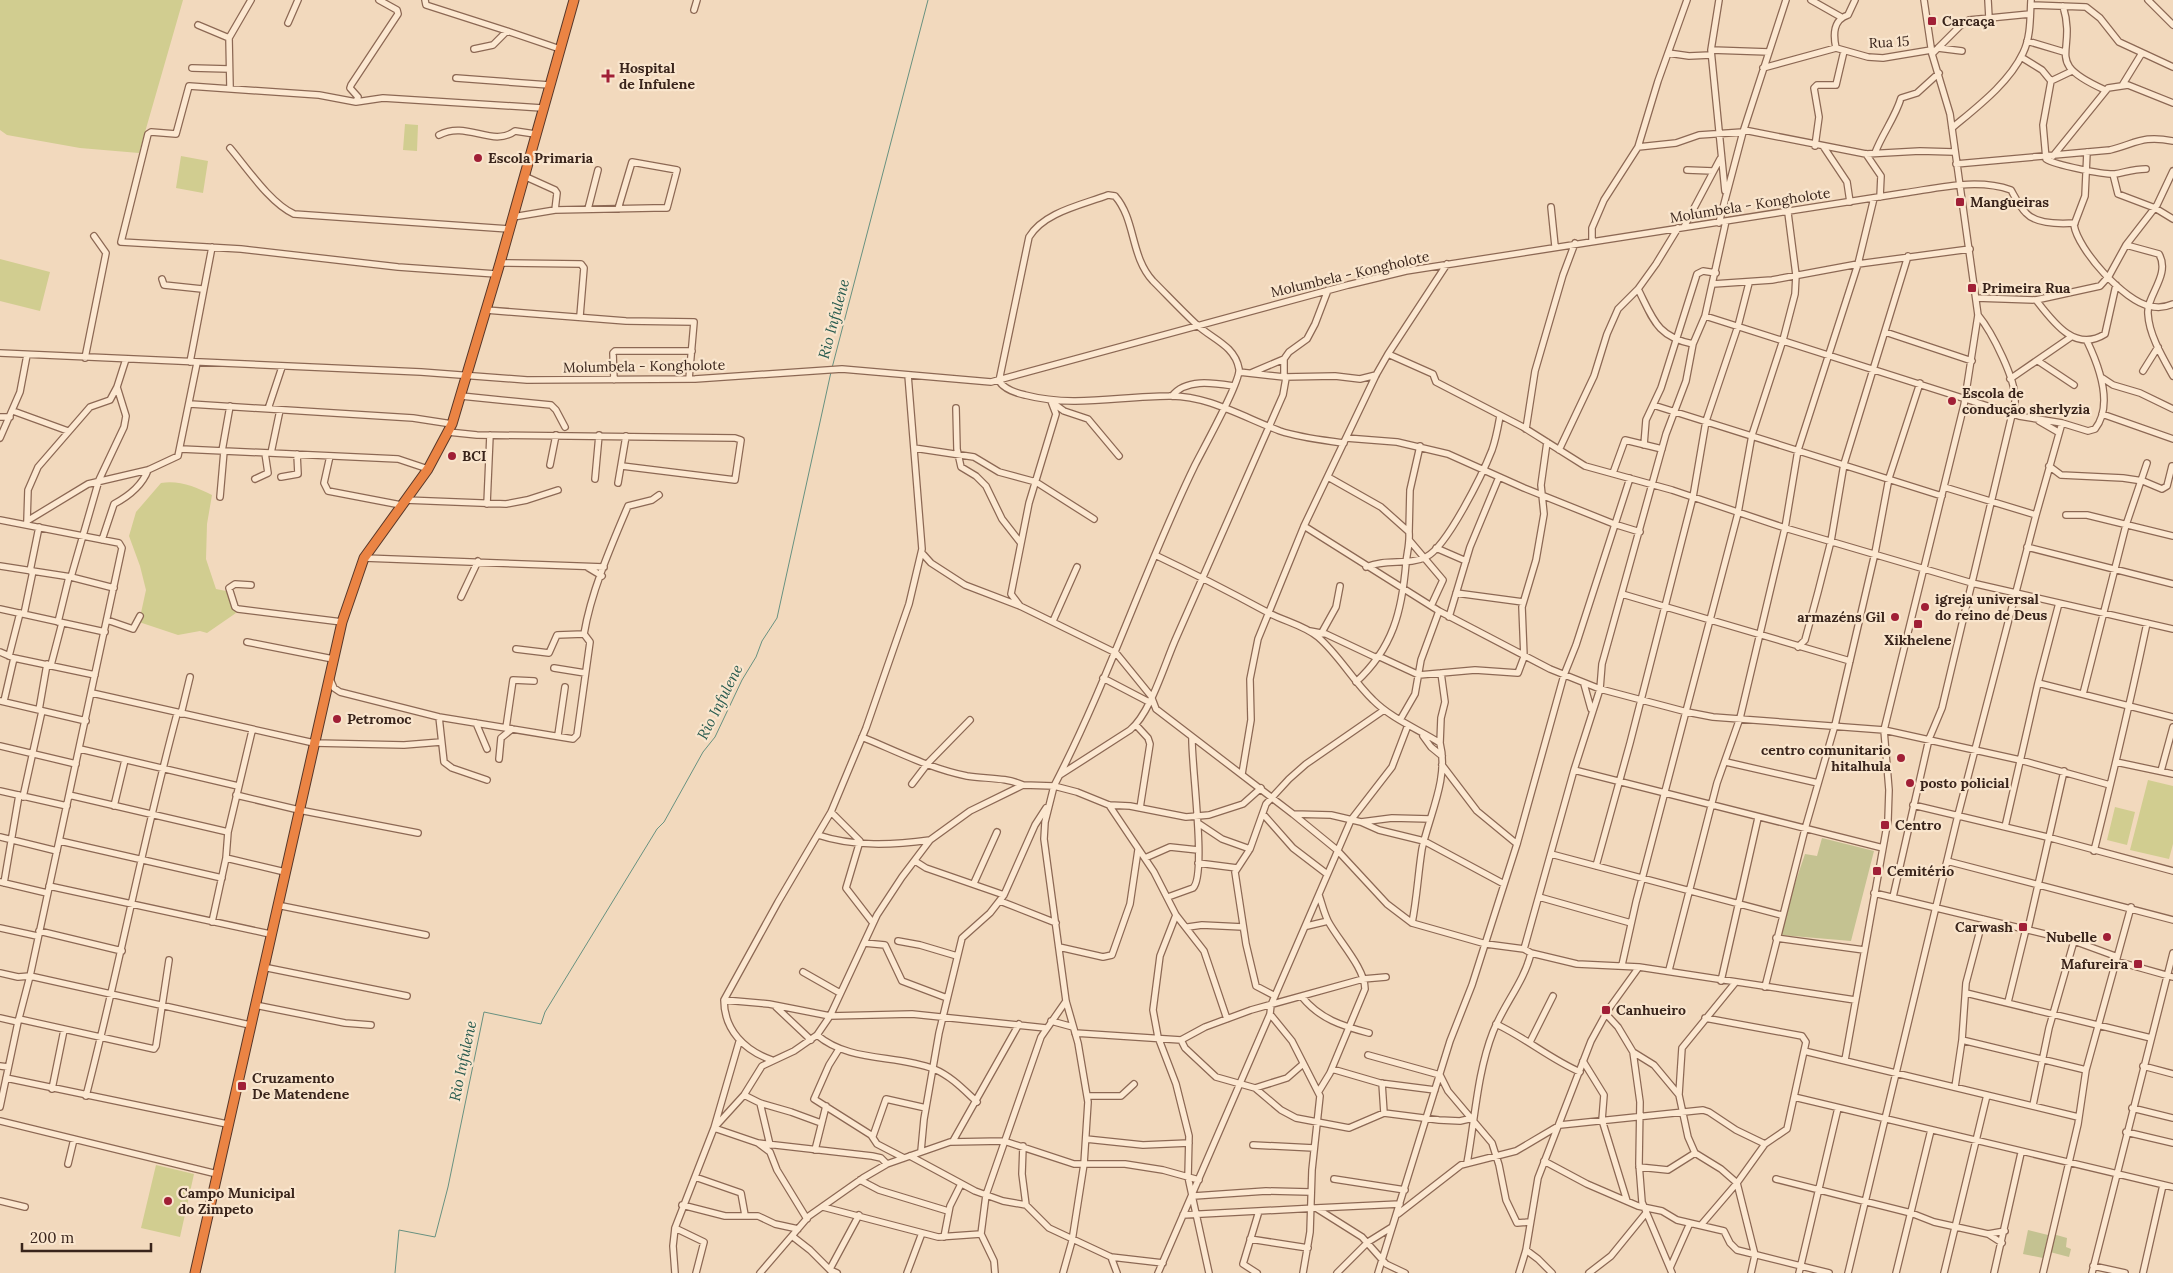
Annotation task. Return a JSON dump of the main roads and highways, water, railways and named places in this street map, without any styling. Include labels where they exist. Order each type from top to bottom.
[{"type":"highway","points":[[195,1273],[227,1124],[342,622],[364,558],[428,469],[450,428],[500,263],[534,134],[574,0]]},
{"type":"waterway","name":"Rio Infulene","points":[[832,368],[928,0]]},
{"type":"waterway","name":"Rio Infulene","points":[[395,1273],[399,1230],[435,1237],[448,1187],[484,1012],[541,1024],[545,1012],[657,829],[664,822],[703,752],[715,737],[742,680],[756,657],[762,641],[777,618],[831,372]]},
{"type":"place","name":"Carcaça","points":[[1932,21]]},
{"type":"place","name":"Hospital de Infulene","points":[[608,76]]},
{"type":"place","name":"Escola Primaria","points":[[478,158]]},
{"type":"place","name":"Mangueiras","points":[[1960,202]]},
{"type":"place","name":"Primeira Rua","points":[[1972,288]]},
{"type":"place","name":"Escola de condução sherlyzia","points":[[1952,401]]},
{"type":"place","name":"BCI","points":[[452,456]]},
{"type":"place","name":"igreja universal do reino de Deus","points":[[1925,607]]},
{"type":"place","name":"armazéns Gil","points":[[1895,617]]},
{"type":"place","name":"Xikhelene","points":[[1918,624]]},
{"type":"place","name":"Petromoc","points":[[337,719]]},
{"type":"place","name":"centro comunitario hitalhula","points":[[1901,758]]},
{"type":"place","name":"posto policial","points":[[1910,783]]},
{"type":"place","name":"Centro","points":[[1885,825]]},
{"type":"place","name":"Cemitério","points":[[1877,871]]},
{"type":"place","name":"Carwash","points":[[2023,927]]},
{"type":"place","name":"Nubelle","points":[[2107,937]]},
{"type":"place","name":"Mafureira","points":[[2138,964]]},
{"type":"place","name":"Canhueiro","points":[[1606,1010]]},
{"type":"place","name":"Cruzamento De Matendene","points":[[242,1086]]},
{"type":"place","name":"Campo Municipal do Zimpeto","points":[[168,1201]]}]
